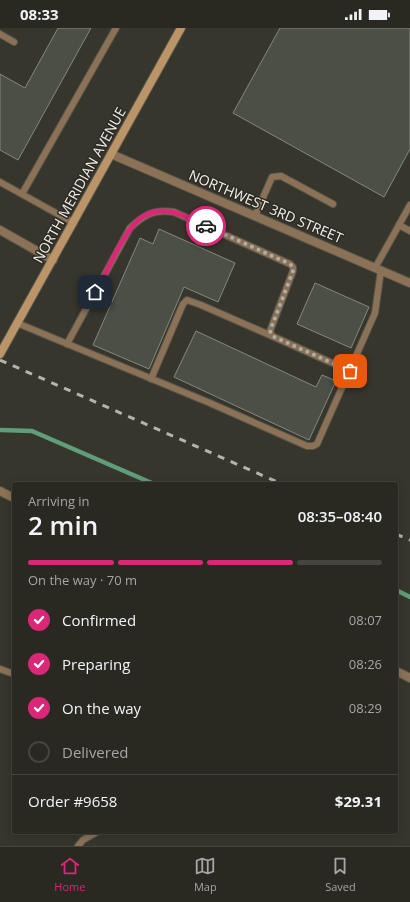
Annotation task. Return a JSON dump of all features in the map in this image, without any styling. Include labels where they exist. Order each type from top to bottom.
[{"type":"main road","name":"NORTH MERIDIAN AVENUE","points":[[0,354],[181,28]]},
{"type":"street","name":"NORTHWEST 3RD STREET","points":[[111,154],[410,283]]},
{"type":"street","points":[[0,230],[53,260]]},
{"type":"street","points":[[0,491],[12,497]]},
{"type":"street","points":[[398,672],[410,678]]},
{"type":"lane","points":[[22,194],[116,28]]},
{"type":"lane","points":[[0,34],[14,42]]},
{"type":"lane","points":[[255,216],[272,177],[281,176],[333,204]]},
{"type":"lane","points":[[0,182],[74,222]]},
{"type":"lane","points":[[18,323],[307,446],[313,446],[317,444],[375,313],[378,269],[410,205]]},
{"type":"lane","points":[[67,344],[130,228],[146,215],[164,211],[174,212],[290,264],[293,267],[293,271],[270,331],[272,336]]},
{"type":"lane","points":[[399,225],[410,231]]},
{"type":"lane","points":[[151,379],[183,304],[187,300],[350,371]]},
{"type":"lane","points":[[0,668],[12,673]]},
{"type":"lane","points":[[78,846],[83,840],[94,834]]},
{"type":"building","points":[[58,28],[91,28],[18,160],[0,150],[0,74],[25,88]]},
{"type":"building","points":[[280,28],[410,28],[410,149],[384,197],[233,113]]},
{"type":"building","points":[[159,229],[235,263],[218,302],[184,287],[149,369],[93,345],[140,238],[153,244]]},
{"type":"building","points":[[315,283],[369,307],[351,348],[297,324]]},
{"type":"building","points":[[196,331],[316,387],[322,375],[336,381],[309,440],[174,377]]},
{"type":"waterway","points":[[1,430],[32,431],[149,482]]},
{"type":"waterway","points":[[398,591],[410,597]]},
{"type":"railway","points":[[0,360],[277,482]]},
{"type":"railway","points":[[398,535],[410,540]]},
{"type":"way so far","points":[[206,226],[290,264],[293,267],[293,271],[270,334],[350,371]]},
{"type":"route","points":[[95,292],[130,228],[146,215],[154,212],[174,212],[206,226]]}]
